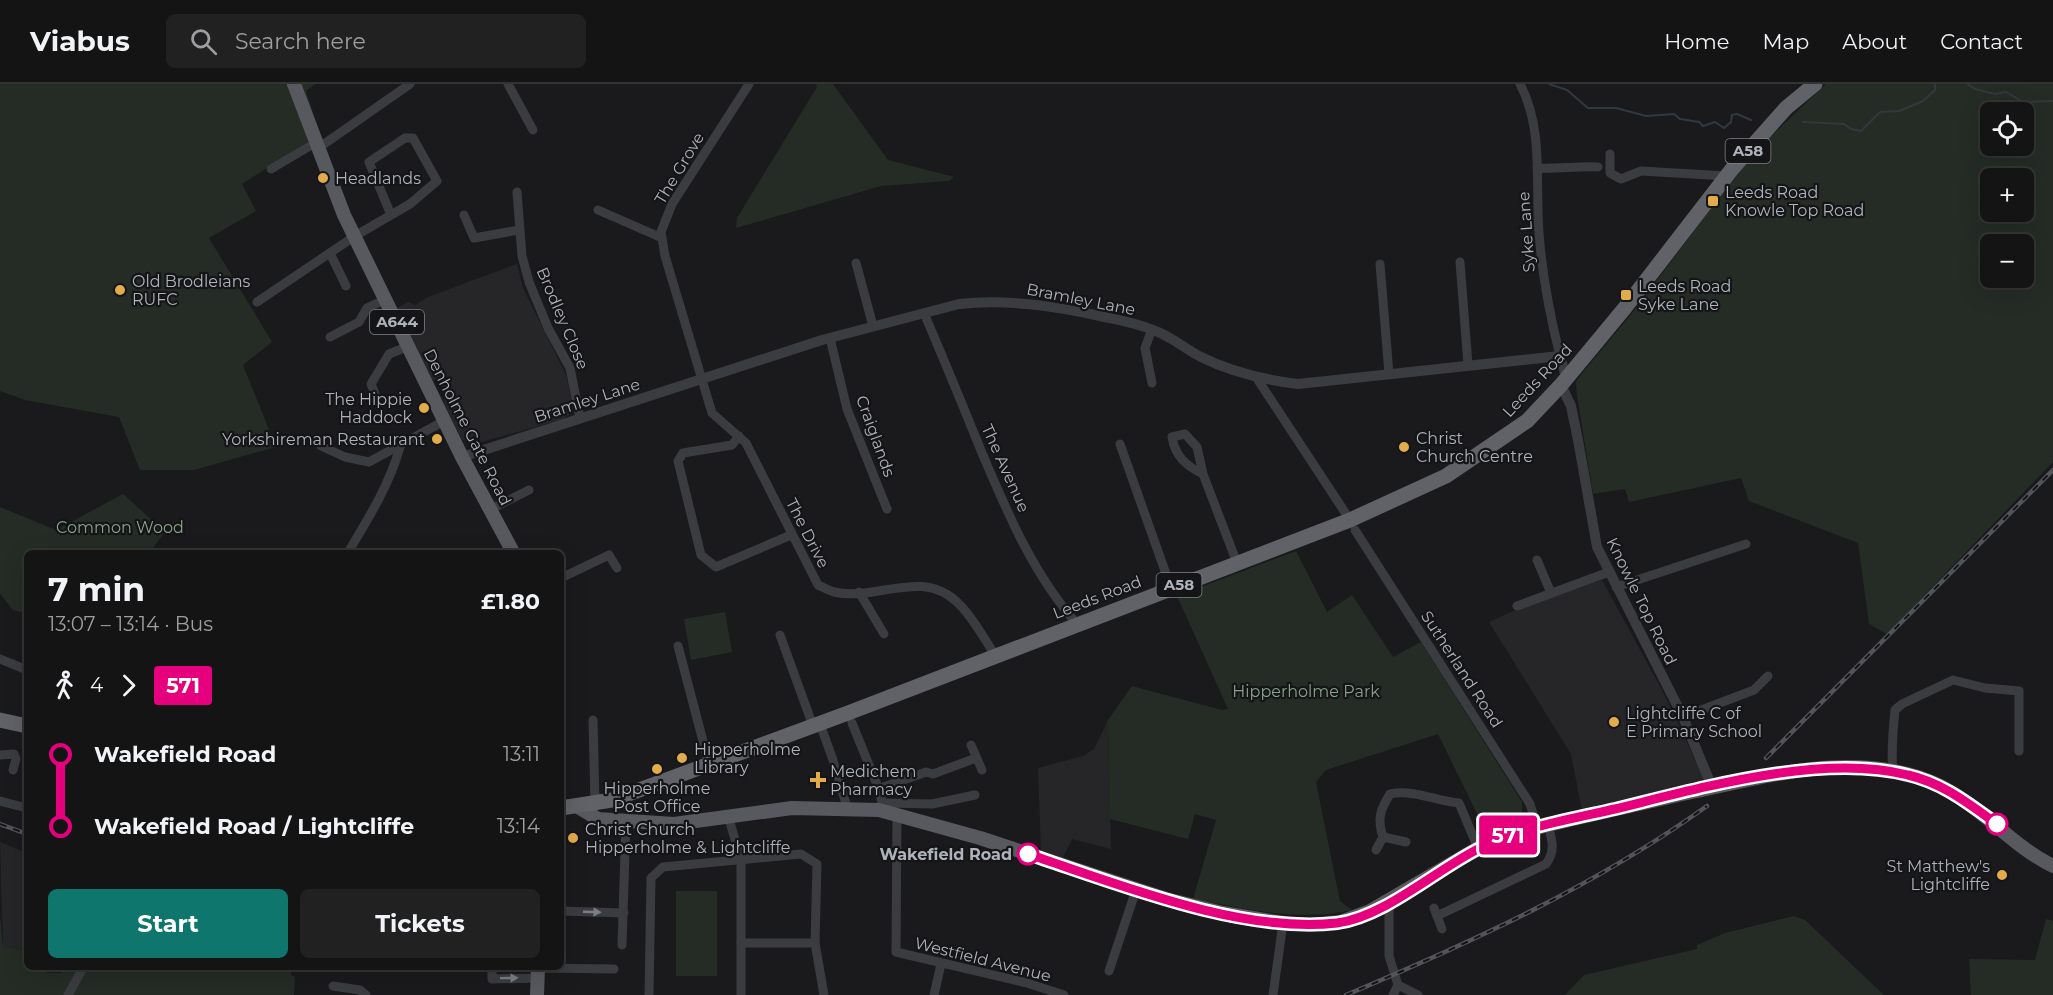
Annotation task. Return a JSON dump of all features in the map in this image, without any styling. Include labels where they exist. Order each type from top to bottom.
[{"type":"highway","name":"A58","points":[[1727,176],[1786,108],[1815,84]]},
{"type":"highway","name":"Leeds Road","points":[[564,808],[612,800],[816,725],[1236,563],[1353,525],[1446,476],[1487,451],[1527,421],[1564,381],[1727,176]]},
{"type":"highway","points":[[0,720],[24,725]]},
{"type":"main road","name":"Denholme Gate Road","points":[[294,84],[316,146],[355,236],[444,421],[512,550]]},
{"type":"main road","points":[[578,807],[598,819],[674,824],[729,819],[792,808],[847,807],[887,810],[1136,890],[1200,908],[1283,923],[1340,922],[1389,901],[1478,848],[1505,836],[1712,788],[1802,770],[1858,768],[1893,772],[1930,781],[1957,795],[2053,866]]},
{"type":"main road","points":[[537,995],[538,971]]},
{"type":"street","points":[[271,169],[316,146],[410,84]]},
{"type":"street","points":[[508,84],[533,130]]},
{"type":"street","name":"The Grove","points":[[662,238],[661,232],[672,204],[749,84]]},
{"type":"street","name":"Syke Lane","points":[[1520,84],[1526,96],[1535,131],[1539,240],[1564,381]]},
{"type":"street","points":[[256,302],[355,236],[410,204],[437,182],[413,138],[405,138],[369,162],[391,215]]},
{"type":"street","points":[[1610,154],[1610,173],[1621,179],[1641,171],[1727,176]]},
{"type":"street","points":[[1537,168],[1561,170],[1573,166],[1598,167]]},
{"type":"street","name":"Brodley Close","points":[[517,192],[519,230],[529,282],[548,328],[570,368],[580,418]]},
{"type":"street","points":[[598,210],[662,238],[703,378]]},
{"type":"street","points":[[464,215],[474,238],[519,230]]},
{"type":"street","points":[[330,253],[346,286]]},
{"type":"street","points":[[1460,262],[1468,365]]},
{"type":"street","points":[[856,263],[873,326]]},
{"type":"street","points":[[1380,264],[1389,374]]},
{"type":"street","points":[[330,337],[359,322],[367,308],[386,299]]},
{"type":"street","name":"Bramley Lane","points":[[462,457],[830,338],[959,304],[1018,302],[1041,304],[1152,329],[1201,357],[1256,377],[1308,384],[1560,356]]},
{"type":"street","name":"The Avenue","points":[[924,313],[1000,496],[1026,549],[1052,596],[1077,624]]},
{"type":"street","points":[[1152,329],[1145,348],[1152,383]]},
{"type":"street","name":"Craiglands","points":[[830,338],[847,409],[887,509]]},
{"type":"street","points":[[375,394],[371,384],[389,354],[409,346]]},
{"type":"street","name":"Sutherland Road","points":[[1256,377],[1353,525],[1553,844],[1552,855],[1546,864],[1435,912],[1442,929]]},
{"type":"street","name":"The Drive","points":[[703,378],[712,413],[746,443],[818,585],[834,592],[859,592],[913,585],[936,587],[958,603],[995,655]]},
{"type":"street","name":"Knowle Top Road","points":[[1564,381],[1578,440],[1597,547],[1683,717],[1712,788]]},
{"type":"street","points":[[321,446],[345,457],[369,462],[444,421]]},
{"type":"street","points":[[739,436],[732,445],[683,453],[678,462],[701,555],[716,567],[791,535]]},
{"type":"street","points":[[1120,444],[1171,588]]},
{"type":"street","points":[[349,550],[379,501],[392,473],[400,447]]},
{"type":"street","points":[[1203,474],[1236,563]]},
{"type":"street","points":[[491,510],[529,490]]},
{"type":"street","points":[[1616,587],[1746,544]]},
{"type":"street","points":[[564,577],[609,555],[617,568]]},
{"type":"street","points":[[1537,561],[1551,593]]},
{"type":"street","points":[[1517,606],[1609,572]]},
{"type":"street","points":[[859,592],[884,634]]},
{"type":"street","points":[[780,635],[833,762],[847,807]]},
{"type":"street","points":[[678,646],[709,764]]},
{"type":"street","points":[[0,658],[24,669]]},
{"type":"street","points":[[1683,717],[1754,690],[1768,676]]},
{"type":"street","points":[[1893,772],[1891,755],[1894,745],[1895,710],[1902,704],[1953,680],[1984,688],[2019,691],[2019,751]]},
{"type":"street","points":[[593,720],[595,803]]},
{"type":"street","points":[[852,723],[887,810],[975,795]]},
{"type":"street","points":[[971,745],[982,770]]},
{"type":"street","points":[[0,755],[15,754],[13,770]]},
{"type":"street","points":[[878,789],[926,772],[933,774],[976,758]]},
{"type":"street","points":[[1376,850],[1383,837],[1378,822],[1382,806],[1390,794],[1406,791],[1440,802],[1459,803],[1478,848]]},
{"type":"street","points":[[0,801],[24,807]]},
{"type":"street","name":"Westfield Avenue","points":[[887,810],[896,952],[1027,983],[1064,995]]},
{"type":"street","points":[[729,819],[741,860],[741,995]]},
{"type":"street","points":[[622,945],[626,821]]},
{"type":"street","points":[[1383,837],[1406,842]]},
{"type":"street","points":[[649,995],[651,878],[663,867],[801,854],[816,864],[815,943],[824,995]]},
{"type":"street","points":[[1109,970],[1136,890]]},
{"type":"street","points":[[1389,901],[1389,956],[1398,985],[1393,995]]},
{"type":"street","points":[[564,911],[624,913]]},
{"type":"street","points":[[1273,995],[1283,923]]},
{"type":"street","points":[[741,944],[815,943]]},
{"type":"street","points":[[934,995],[941,964]]},
{"type":"street","points":[[492,970],[492,979],[538,971],[614,969]]},
{"type":"street","points":[[68,995],[82,970]]},
{"type":"street","points":[[1398,985],[1418,995]]},
{"type":"street","points":[[333,986],[360,990],[366,995]]},
{"type":"shaded area","points":[[517,264],[523,288],[566,375],[573,407],[570,414],[563,419],[475,444],[462,440],[445,405],[440,379],[431,381],[397,308],[408,302],[415,305],[428,297]]},
{"type":"shaded area","name":"Lightcliffe C of E Primary School","points":[[1602,580],[1662,690],[1703,776],[1701,784],[1582,811],[1571,754],[1489,622],[1529,604]]},
{"type":"shaded area","points":[[1108,720],[1111,849],[1072,839],[1063,858],[1041,852],[1038,768],[1083,756],[1094,749]]},
{"type":"shaded area","points":[[0,842],[24,852],[24,950],[3,946]]},
{"type":"green space","name":"Old Brodleians RUFC","points":[[0,84],[315,84],[306,91],[320,134],[242,184],[256,211],[209,238],[272,342],[243,365],[276,447],[194,470],[140,470],[119,417],[25,400],[0,391]]},
{"type":"green space","points":[[816,84],[833,84],[888,160],[954,177],[949,181],[881,186],[736,228],[737,218],[817,87]]},
{"type":"green space","points":[[1826,84],[2053,84],[2053,462],[1887,634],[1869,624],[1858,543],[1749,501],[1741,478],[1629,502],[1625,489],[1593,494],[1576,382],[1633,312],[1752,154]]},
{"type":"green space","name":"Common Wood","points":[[123,494],[165,532],[151,550],[24,550],[24,613],[13,610],[0,594],[0,507],[56,530]]},
{"type":"green space","name":"Hipperholme Park","points":[[1296,551],[1327,612],[1352,595],[1393,657],[1421,642],[1522,802],[1522,814],[1502,827],[1486,832],[1438,734],[1326,770],[1316,782],[1340,901],[1352,910],[1312,915],[1272,913],[1193,899],[1216,820],[1195,814],[1188,839],[1110,819],[1108,720],[1132,686],[1222,710],[1228,709],[1177,596]]},
{"type":"green space","points":[[725,612],[732,652],[691,660],[684,619]]},
{"type":"green space","points":[[676,891],[717,891],[717,976],[676,976]]},
{"type":"green space","points":[[0,916],[3,946],[24,950],[24,970],[46,970],[47,973],[61,973],[63,970],[291,970],[291,975],[295,977],[294,995],[0,995]]},
{"type":"green space","points":[[1794,916],[1805,920],[1884,995],[1565,995],[1584,975],[1697,949],[1697,945],[1725,933]]},
{"type":"green space","points":[[2046,919],[2053,921],[2053,995],[1971,995],[1969,959],[2035,960]]},
{"type":"waterway","points":[[1549,84],[1567,90],[1588,108],[1616,108],[1646,116],[1674,114],[1680,119],[1699,122],[1703,126],[1715,122],[1724,128],[1731,122],[1732,115],[1737,114],[1751,120]]},
{"type":"waterway","points":[[1803,122],[1844,124],[1851,129],[1861,131],[1880,112],[1899,111],[1923,101],[1935,90],[1935,84]]},
{"type":"waterway","points":[[1967,84],[1975,89],[1995,94],[2006,92],[2023,102],[2053,101]]},
{"type":"railway","points":[[1766,758],[2053,470]]},
{"type":"railway","points":[[1346,995],[1532,911],[1621,862],[1707,806]]},
{"type":"railway","points":[[0,824],[24,833]]},
{"type":"bus line","name":"571","points":[[1028,854],[1105,881],[1200,908],[1283,923],[1310,925],[1340,922],[1370,911],[1463,859],[1478,848],[1505,836],[1661,798],[1802,770],[1877,769],[1930,781],[1957,795],[1997,824]]},
{"type":"place","name":"Headlands","points":[[323,178]]},
{"type":"place","name":"Leeds Road Knowle Top Road","points":[[1713,201]]},
{"type":"place","name":"Old Brodleians RUFC","points":[[120,290]]},
{"type":"place","name":"Leeds Road Syke Lane","points":[[1626,295]]},
{"type":"place","name":"The Hippie Haddock","points":[[424,408]]},
{"type":"place","name":"Yorkshireman Restaurant","points":[[437,439]]},
{"type":"place","name":"Christ Church Centre","points":[[1404,447]]},
{"type":"place","name":"Lightcliffe C of E Primary School","points":[[1614,722]]},
{"type":"place","name":"Hipperholme Library","points":[[682,758]]},
{"type":"place","name":"Hipperholme Post Office","points":[[657,769]]},
{"type":"place","name":"Medichem Pharmacy","points":[[818,780]]},
{"type":"place","name":"Christ Church Hipperholme & Lightcliffe","points":[[573,838]]},
{"type":"place","name":"Wakefield Road","points":[[1028,854]]},
{"type":"place","name":"St Matthew's Lightcliffe","points":[[2002,875]]}]
